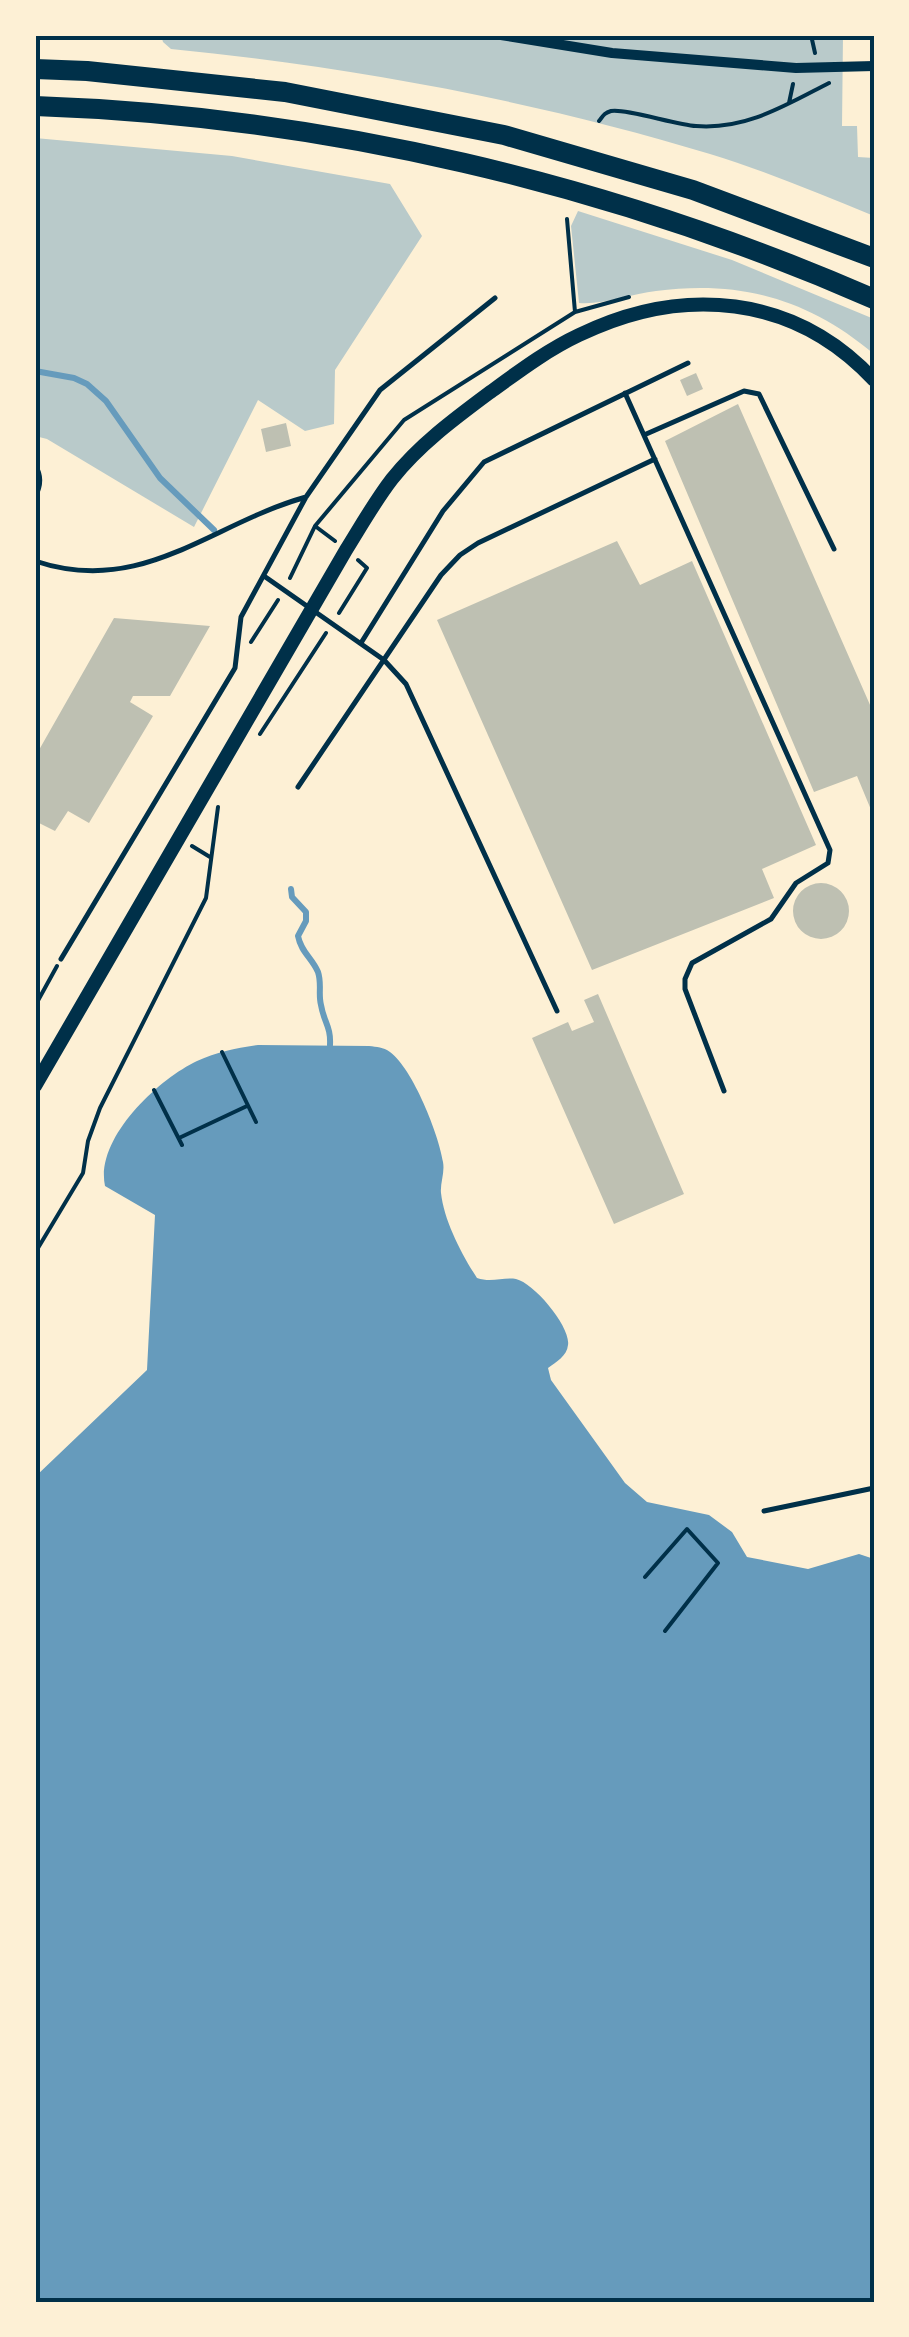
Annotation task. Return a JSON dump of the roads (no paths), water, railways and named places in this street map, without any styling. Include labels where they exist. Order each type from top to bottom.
[{"type":"highway","points":[[35,69],[284,92],[504,135],[692,190],[874,258]]},
{"type":"highway","points":[[35,106],[100,108],[280,126],[498,170],[673,220],[874,299]]},
{"type":"street","points":[[501,35],[612,53],[796,68],[874,66]]},
{"type":"street","points":[[35,1086],[346,550],[392,478],[440,429],[526,366],[577,336],[620,319],[678,306],[743,306],[812,330],[841,348],[874,380]]},
{"type":"lane","points":[[61,959],[235,668],[241,617],[306,497],[380,390],[495,298]]},
{"type":"lane","points":[[361,643],[443,511],[472,474],[507,449],[688,363]]},
{"type":"lane","points":[[644,435],[744,391],[760,394],[834,548]]},
{"type":"lane","points":[[624,393],[831,855],[824,867],[796,882],[771,918],[699,957],[687,972],[686,989],[724,1092]]},
{"type":"lane","points":[[298,787],[441,576],[460,555],[655,459]]},
{"type":"lane","points":[[35,465],[40,488],[35,498]]},
{"type":"lane","points":[[35,561],[77,571],[124,570],[185,550],[272,506],[306,497]]},
{"type":"lane","points":[[264,576],[384,660],[406,684],[557,1011]]},
{"type":"lane","points":[[764,1511],[872,1488],[874,1480]]},
{"type":"water","points":[[258,1045],[369,1046],[385,1049],[399,1060],[424,1103],[441,1150],[443,1204],[465,1259],[477,1278],[524,1282],[550,1307],[564,1328],[568,1345],[563,1356],[548,1368],[551,1380],[625,1483],[647,1502],[709,1515],[732,1532],[747,1557],[808,1569],[859,1554],[874,1559],[874,2302],[35,2302],[35,1477],[147,1370],[155,1215],[105,1186],[104,1168],[119,1131],[148,1097],[181,1070],[212,1055]]},
{"type":"waterway","points":[[35,371],[87,384],[106,401],[160,478],[214,530]]},
{"type":"waterway","points":[[291,889],[292,897],[306,912],[298,936],[318,972],[330,1045]]}]
